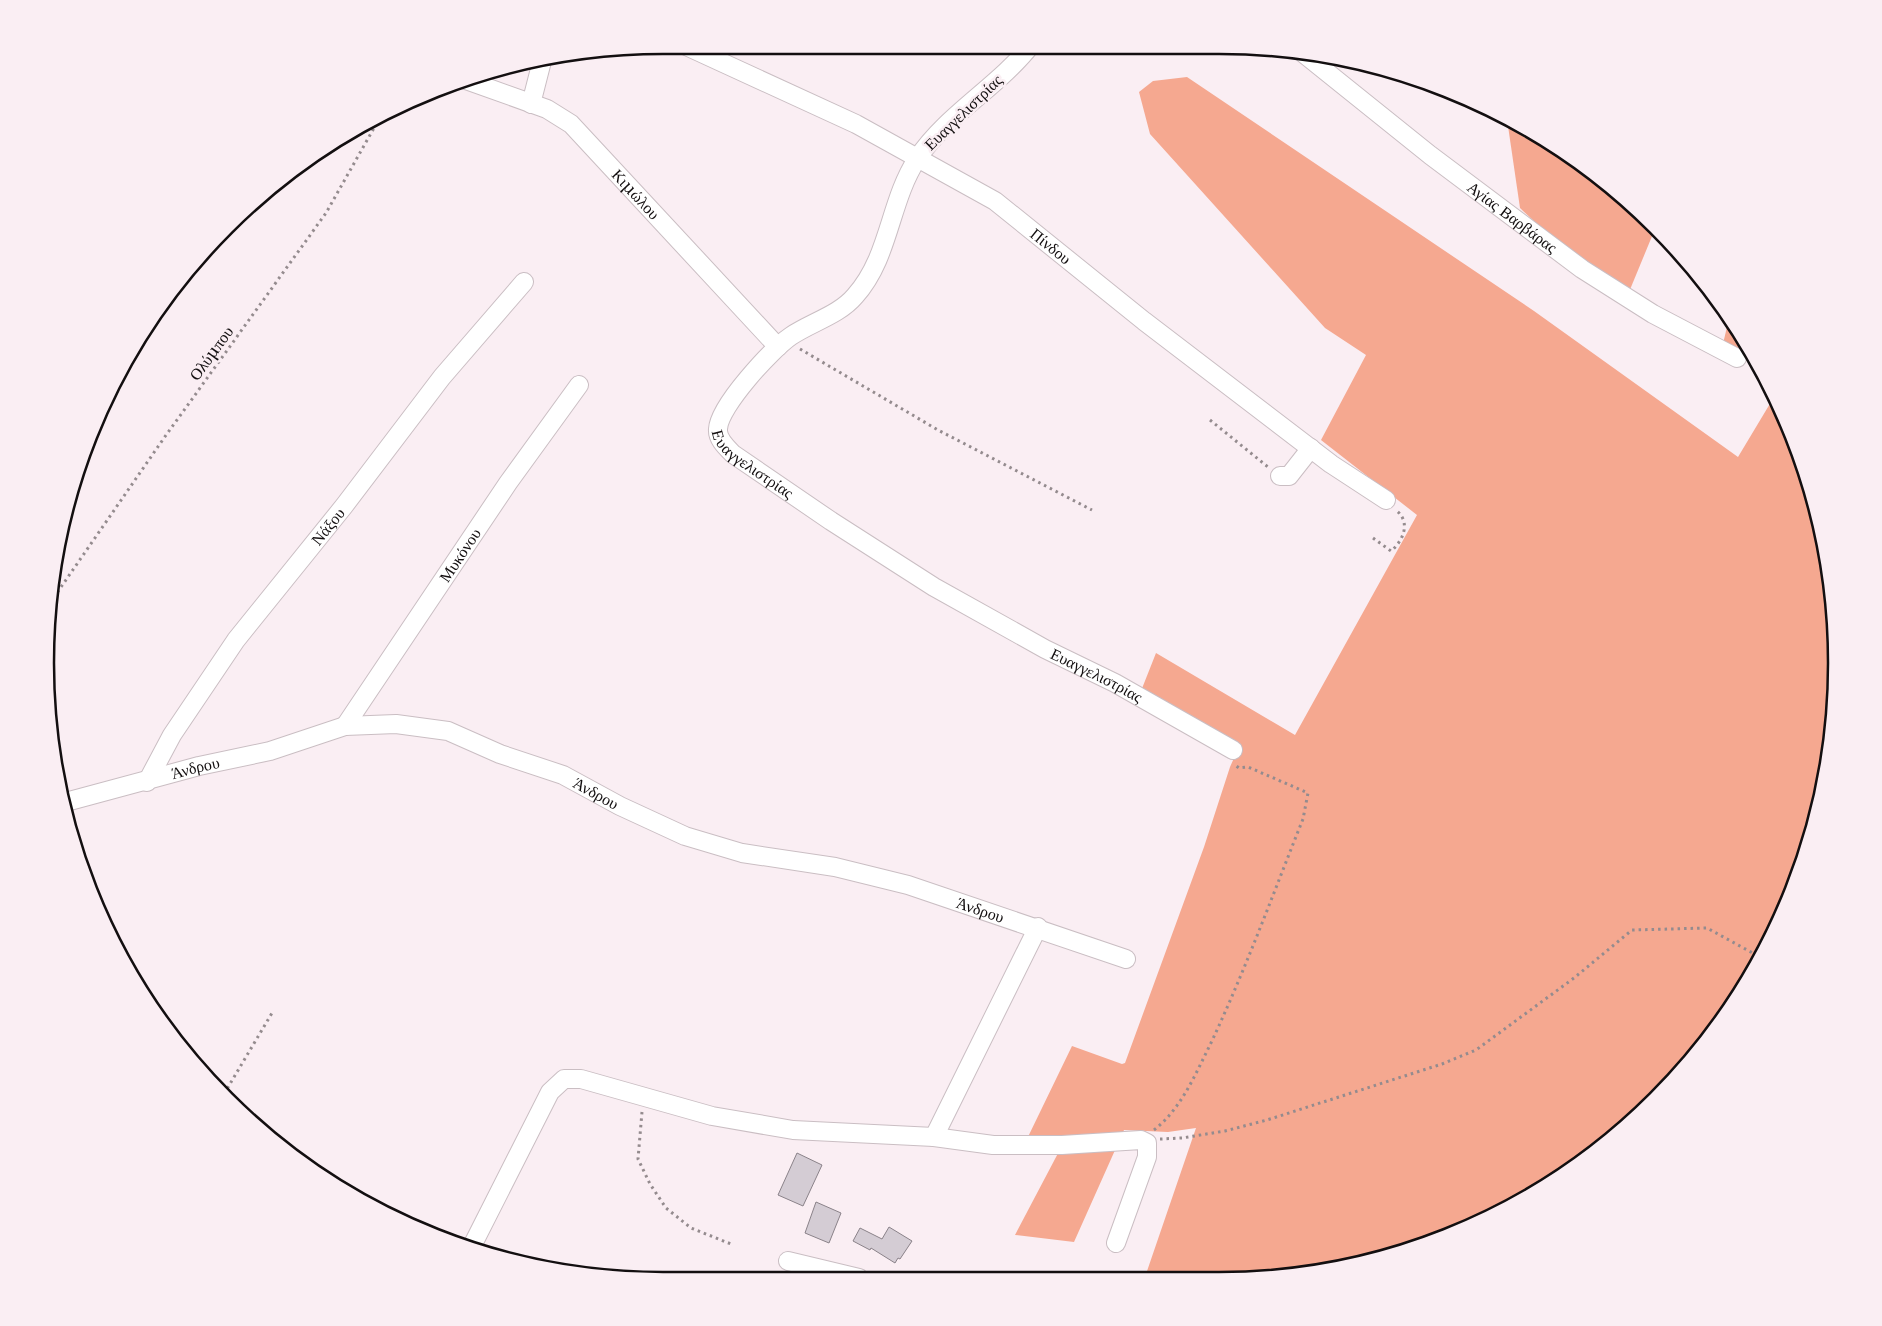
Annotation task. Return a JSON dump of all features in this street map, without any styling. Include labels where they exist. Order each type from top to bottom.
[{"type":"street","name":"Πίνδου","points":[[704,54],[856,124],[995,201],[1144,321],[1311,448],[1386,500]]},
{"type":"street","name":"Ευαγγελιστρίας","points":[[1022,54],[957,114],[918,157],[902,188],[887,237],[870,277],[854,298],[834,313],[784,342],[744,383],[719,420],[717,431],[721,441],[733,454],[831,521],[934,587],[1045,649],[1115,683],[1233,750]]},
{"type":"street","name":"Αγίας Βαρβάρας","points":[[1313,61],[1430,156],[1582,269],[1653,314],[1736,358]]},
{"type":"street","points":[[530,104],[541,66]]},
{"type":"street","name":"Κιμώλου","points":[[475,84],[547,109],[571,124],[784,342]]},
{"type":"street","name":"Νάξου","points":[[147,782],[172,735],[236,640],[344,506],[442,378],[524,282]]},
{"type":"street","name":"Μυκόνου","points":[[345,726],[508,483],[579,385]]},
{"type":"street","points":[[1280,476],[1289,476],[1311,448]]},
{"type":"street","name":"Άνδρου","points":[[70,801],[147,782],[199,766],[270,751],[345,726],[396,724],[448,731],[500,754],[563,775],[620,806],[685,836],[742,853],[835,867],[908,885],[1038,927],[1126,959]]},
{"type":"street","points":[[934,1137],[1038,927]]},
{"type":"street","points":[[474,1242],[550,1092],[564,1078],[582,1079],[645,1099],[712,1116],[793,1130],[934,1137],[993,1145],[1062,1145],[1141,1140],[1147,1143],[1147,1158],[1116,1243]]},
{"type":"street","points":[[788,1261],[834,1272]]},
{"type":"path","name":"Ολύμπου","points":[[58,591],[164,438],[326,213],[375,127]]},
{"type":"path","points":[[784,342],[938,430],[1092,510]]},
{"type":"path","points":[[1210,420],[1280,476]]},
{"type":"path","points":[[1373,538],[1391,552],[1397,546],[1406,527],[1403,516],[1386,500]]},
{"type":"path","points":[[1141,1140],[1166,1120],[1190,1084],[1230,1004],[1303,818],[1308,792],[1248,768],[1239,768],[1233,763],[1233,750]]},
{"type":"path","points":[[1141,1140],[1182,1138],[1259,1122],[1442,1064],[1476,1050],[1574,978],[1632,930],[1706,928],[1754,954]]},
{"type":"path","points":[[227,1089],[272,1013]]},
{"type":"path","points":[[645,1099],[640,1123],[638,1159],[650,1184],[666,1208],[691,1228],[731,1244]]},
{"type":"shaded area","points":[[1187,77],[1534,311],[1738,457],[1770,404],[1796,467],[1817,544],[1823,583],[1827,623],[1827,703],[1817,782],[1807,821],[1796,859],[1782,896],[1765,932],[1747,968],[1702,1034],[1650,1094],[1621,1121],[1557,1170],[1524,1191],[1452,1226],[1415,1240],[1338,1261],[1299,1267],[1259,1271],[1147,1272],[1196,1128],[1168,1132],[1124,1130],[1074,1242],[1015,1235],[1065,1140],[1026,1141],[1072,1046],[1122,1064],[1125,1063],[1238,749],[1141,691],[1156,653],[1295,735],[1417,515],[1321,440],[1366,355],[1325,328],[1150,134],[1139,92],[1153,81]]},
{"type":"shaded area","points":[[1508,127],[1557,156],[1590,180],[1621,205],[1653,235],[1629,292],[1555,241],[1520,208]]},
{"type":"shaded area","points":[[1727,327],[1744,354],[1723,344]]},
{"type":"building","points":[[797,1153],[822,1165],[803,1206],[778,1195]]},
{"type":"building","points":[[816,1202],[841,1213],[829,1243],[805,1233]]},
{"type":"building","points":[[889,1227],[912,1241],[900,1259],[898,1258],[895,1263],[871,1248],[870,1250],[853,1241],[860,1228],[882,1239]]}]
